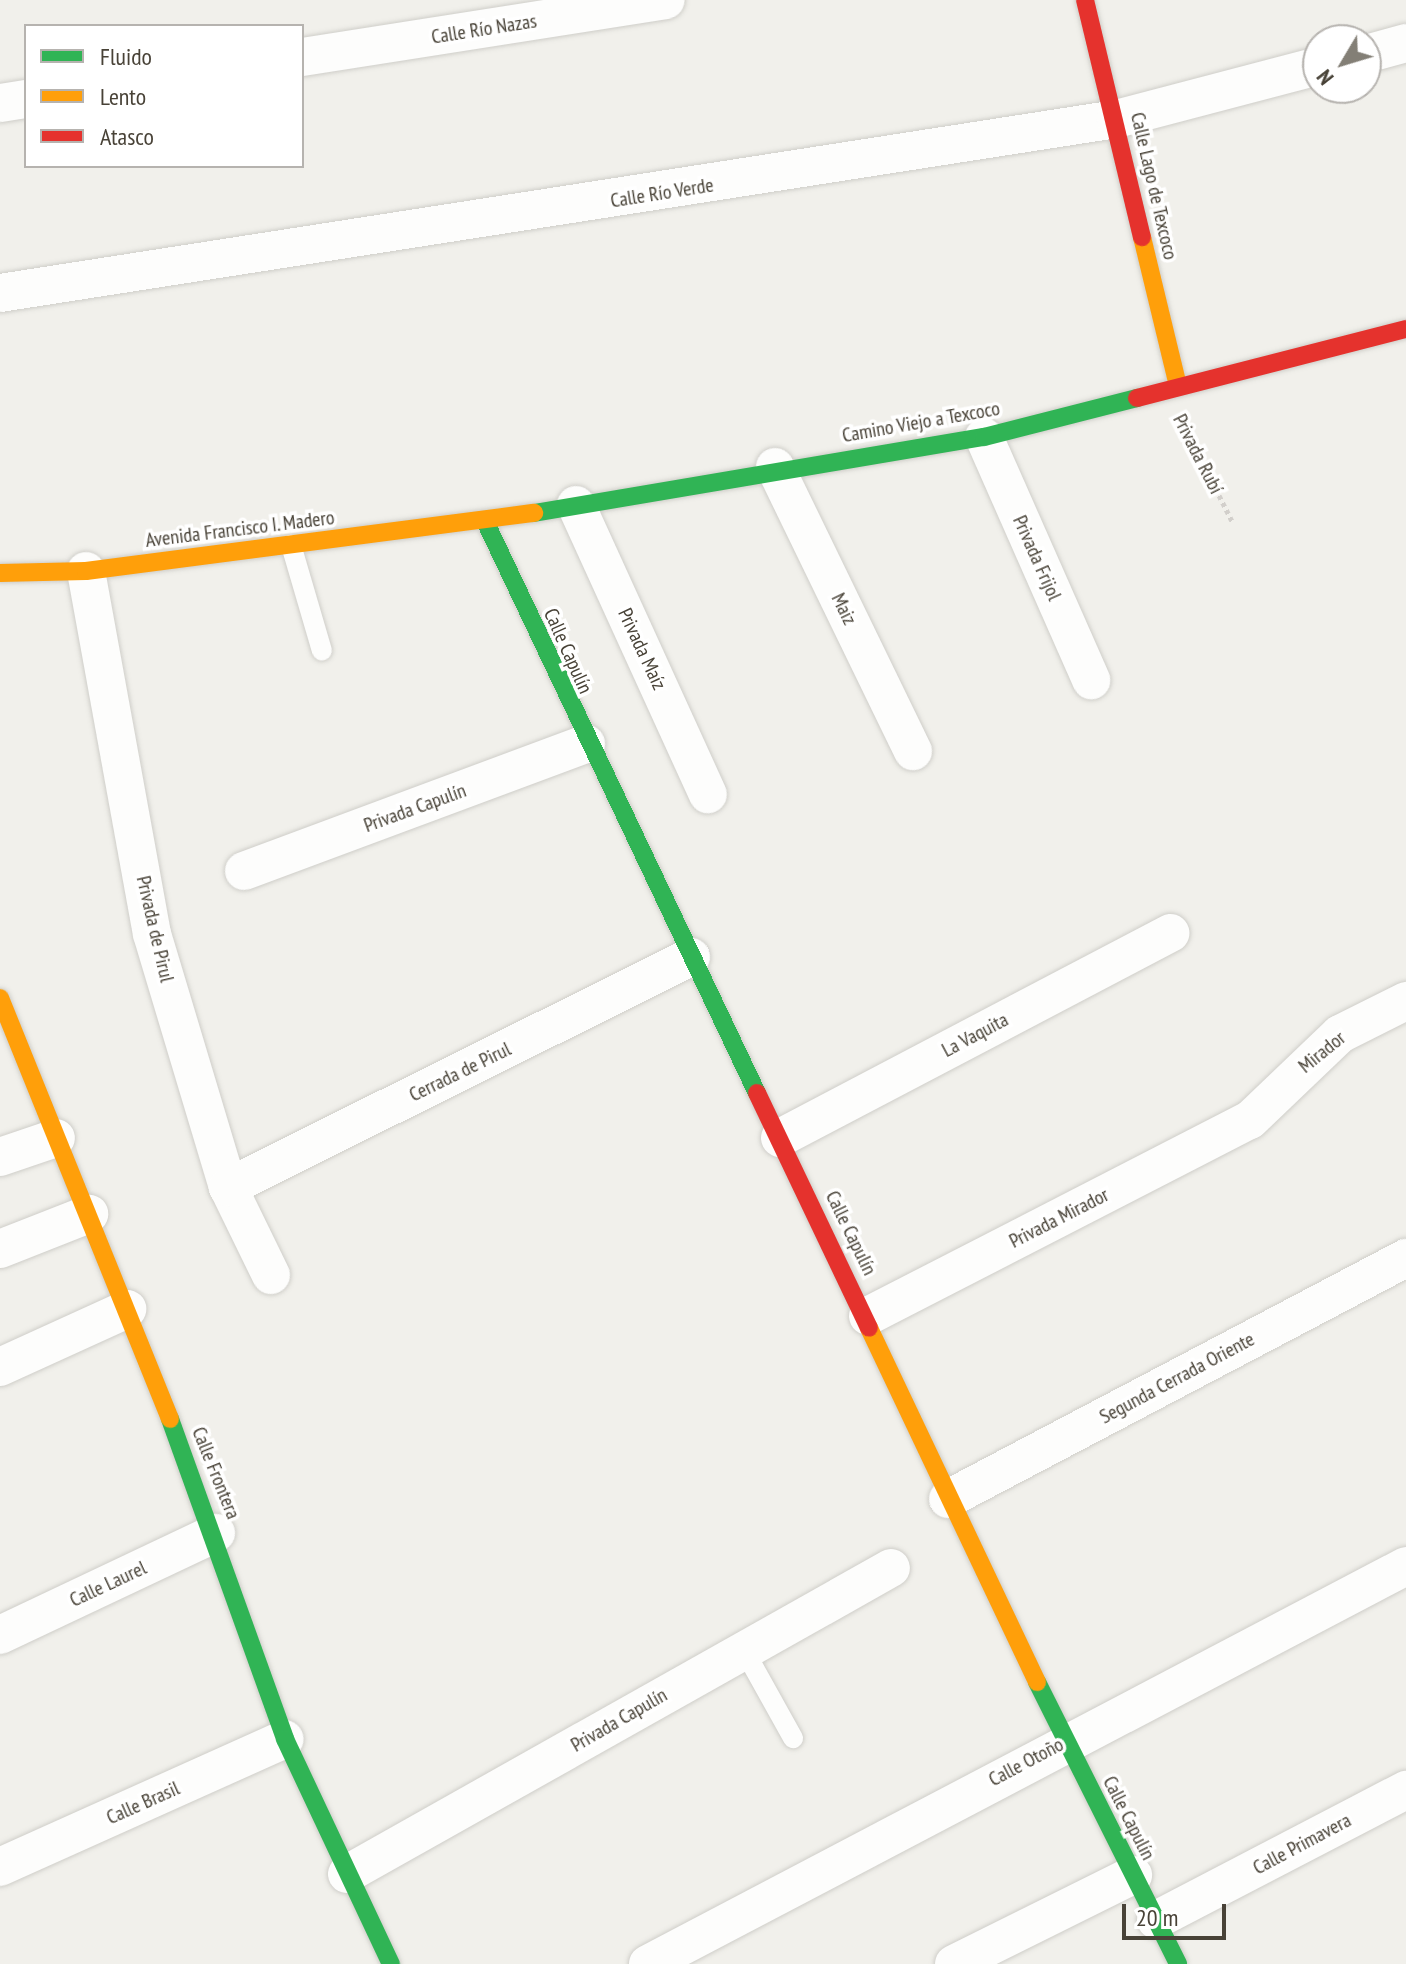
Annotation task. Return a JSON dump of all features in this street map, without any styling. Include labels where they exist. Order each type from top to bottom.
[{"type":"street","name":"Calle Río Nazas","points":[[304,57],[666,0]]},
{"type":"street","name":"Calle Lago de Texcoco","points":[[1085,0],[1116,119],[1170,384]]},
{"type":"street","points":[[1382,50],[1406,43]]},
{"type":"street","name":"Calle Río Verde","points":[[0,293],[1116,119],[1302,70]]},
{"type":"street","points":[[0,103],[24,99]]},
{"type":"street","name":"Camino Viejo a Texcoco","points":[[485,521],[775,467],[984,437],[1170,384],[1406,329]]},
{"type":"street","name":"Privada Frijol","points":[[984,437],[1091,680]]},
{"type":"street","name":"Maiz","points":[[775,467],[913,751]]},
{"type":"street","name":"Privada Maíz","points":[[576,505],[708,794]]},
{"type":"street","name":"Avenida Francisco I. Madero","points":[[0,573],[86,571],[485,521]]},
{"type":"street","name":"Calle Capulín","points":[[485,521],[586,744],[868,1316],[948,1499],[1065,1741],[1178,1964]]},
{"type":"street","name":"Privada de Pirul","points":[[86,571],[152,934],[228,1187],[271,1275]]},
{"type":"street","name":"Privada Capulín","points":[[244,871],[586,744]]},
{"type":"street","name":"La Vaquita","points":[[780,1138],[1170,933]]},
{"type":"street","name":"Cerrada de Pirul","points":[[228,1187],[691,957]]},
{"type":"street","name":"Calle Frontera","points":[[0,998],[216,1533],[285,1739],[391,1964]]},
{"type":"street","name":"Mirador","points":[[1250,1120],[1340,1034],[1406,1001]]},
{"type":"street","name":"Privada Mirador","points":[[868,1316],[1250,1120]]},
{"type":"street","points":[[0,1157],[56,1138]]},
{"type":"street","points":[[0,1249],[89,1214]]},
{"type":"street","name":"Segunda Cerrada Oriente","points":[[948,1499],[1406,1258]]},
{"type":"street","points":[[0,1367],[127,1309]]},
{"type":"street","name":"Calle Laurel","points":[[0,1635],[216,1533]]},
{"type":"street","name":"Calle Otoño","points":[[648,1964],[1065,1741],[1406,1566]]},
{"type":"street","name":"Privada Capulín","points":[[347,1874],[891,1568]]},
{"type":"street","name":"Calle Brasil","points":[[0,1867],[285,1739]]},
{"type":"street","name":"Calle Primavera","points":[[1156,1920],[1406,1790]]},
{"type":"street","points":[[954,1964],[1133,1875]]},
{"type":"lane","points":[[291,545],[322,651]]},
{"type":"lane","points":[[744,1650],[793,1738]]},
{"type":"path","name":"Privada Rubí","points":[[1170,384],[1233,523]]},
{"type":"traffic: fast","points":[[534,513],[984,437],[1137,398]]},
{"type":"traffic: fast","points":[[485,521],[757,1093]]},
{"type":"traffic: fast","points":[[170,1419],[285,1739],[391,1964]]},
{"type":"traffic: fast","points":[[1037,1682],[1178,1964]]},
{"type":"traffic: slow","points":[[1142,237],[1177,382]]},
{"type":"traffic: slow","points":[[0,573],[86,571],[534,513]]},
{"type":"traffic: slow","points":[[0,998],[170,1419]]},
{"type":"traffic: slow","points":[[869,1328],[1037,1682]]},
{"type":"traffic: jam","points":[[1085,0],[1142,237]]},
{"type":"traffic: jam","points":[[1137,398],[1406,329]]},
{"type":"traffic: jam","points":[[757,1093],[869,1328]]}]
